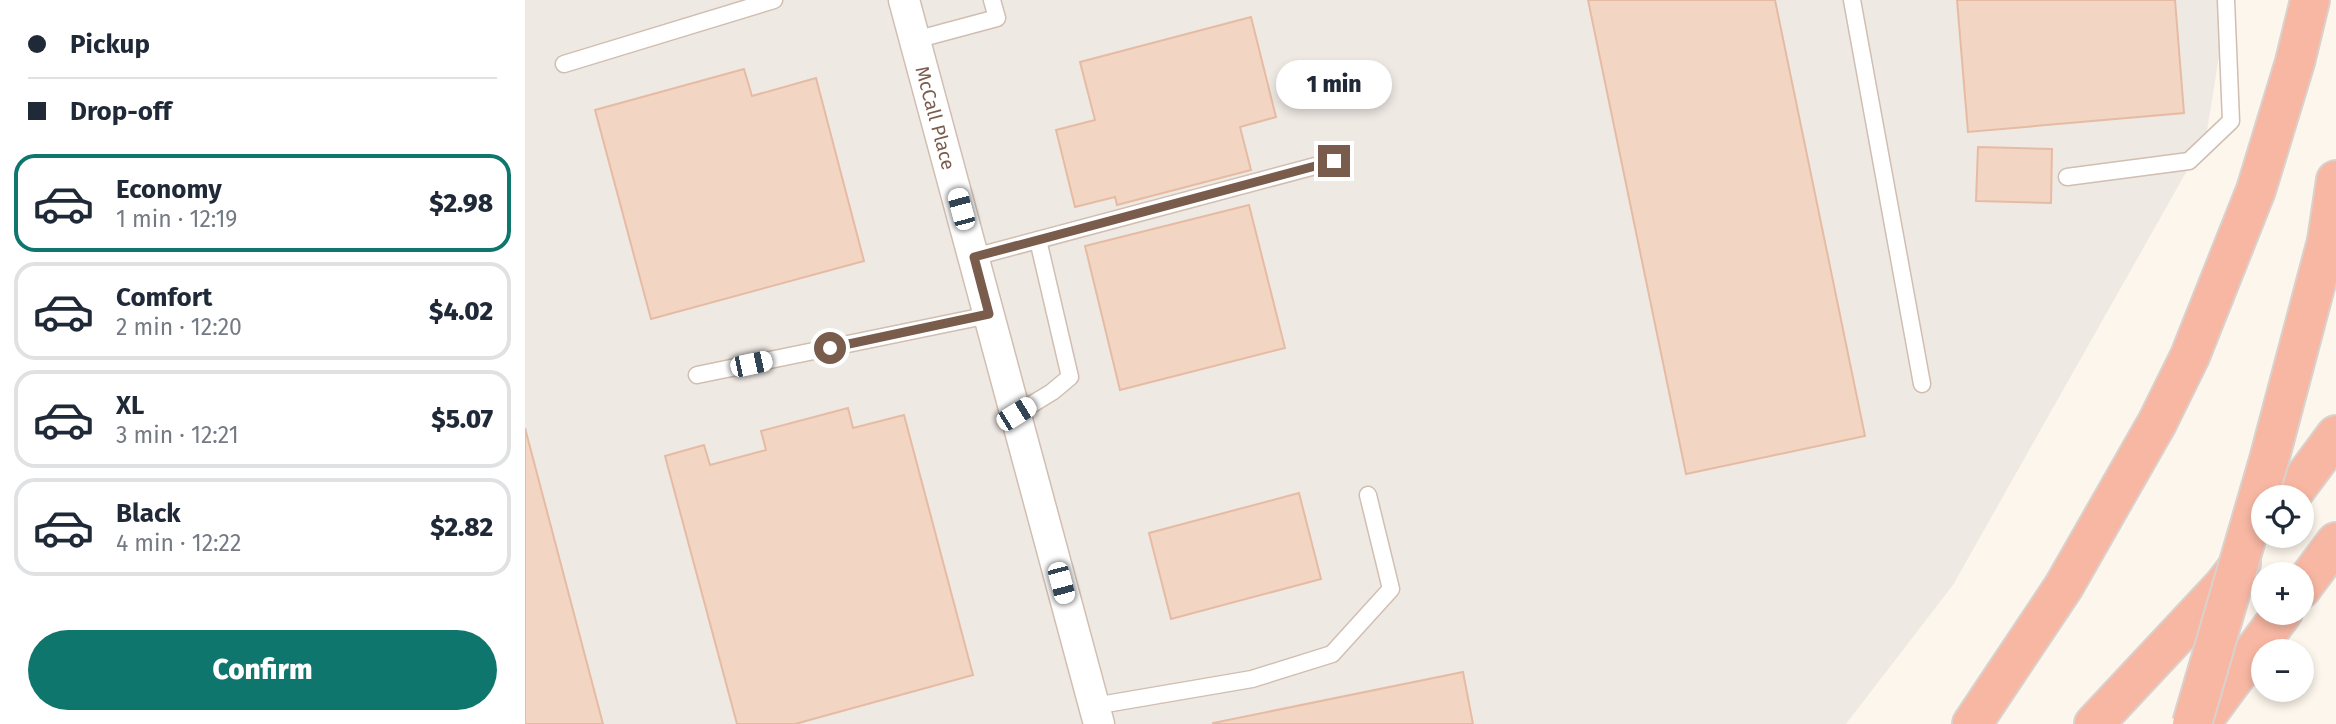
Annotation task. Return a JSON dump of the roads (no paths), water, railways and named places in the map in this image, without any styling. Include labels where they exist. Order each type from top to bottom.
[{"type":"highway","points":[[1972,724],[2064,586],[2157,423],[2190,356],[2256,190],[2295,62],[2310,0]]},
{"type":"highway","points":[[2192,724],[2269,460],[2327,241],[2336,180]]},
{"type":"highway","points":[[2299,485],[2336,435]]},
{"type":"highway","points":[[2314,572],[2336,542]]},
{"type":"highway","points":[[2094,724],[2224,585],[2252,548]]},
{"type":"highway","points":[[2200,724],[2273,625]]},
{"type":"street","name":"McCall Place","points":[[904,0],[1096,715]]},
{"type":"lane","points":[[564,64],[774,0]]},
{"type":"lane","points":[[915,40],[997,18],[992,0]]},
{"type":"lane","points":[[1852,0],[1922,384]]},
{"type":"lane","points":[[2067,177],[2189,161],[2231,121],[2225,0]]},
{"type":"lane","points":[[974,257],[1334,161]]},
{"type":"lane","points":[[1016,414],[1052,392],[1070,377],[1038,240]]},
{"type":"lane","points":[[698,375],[989,314]]},
{"type":"lane","points":[[1096,715],[1252,679],[1332,654],[1391,589],[1368,495]]}]
